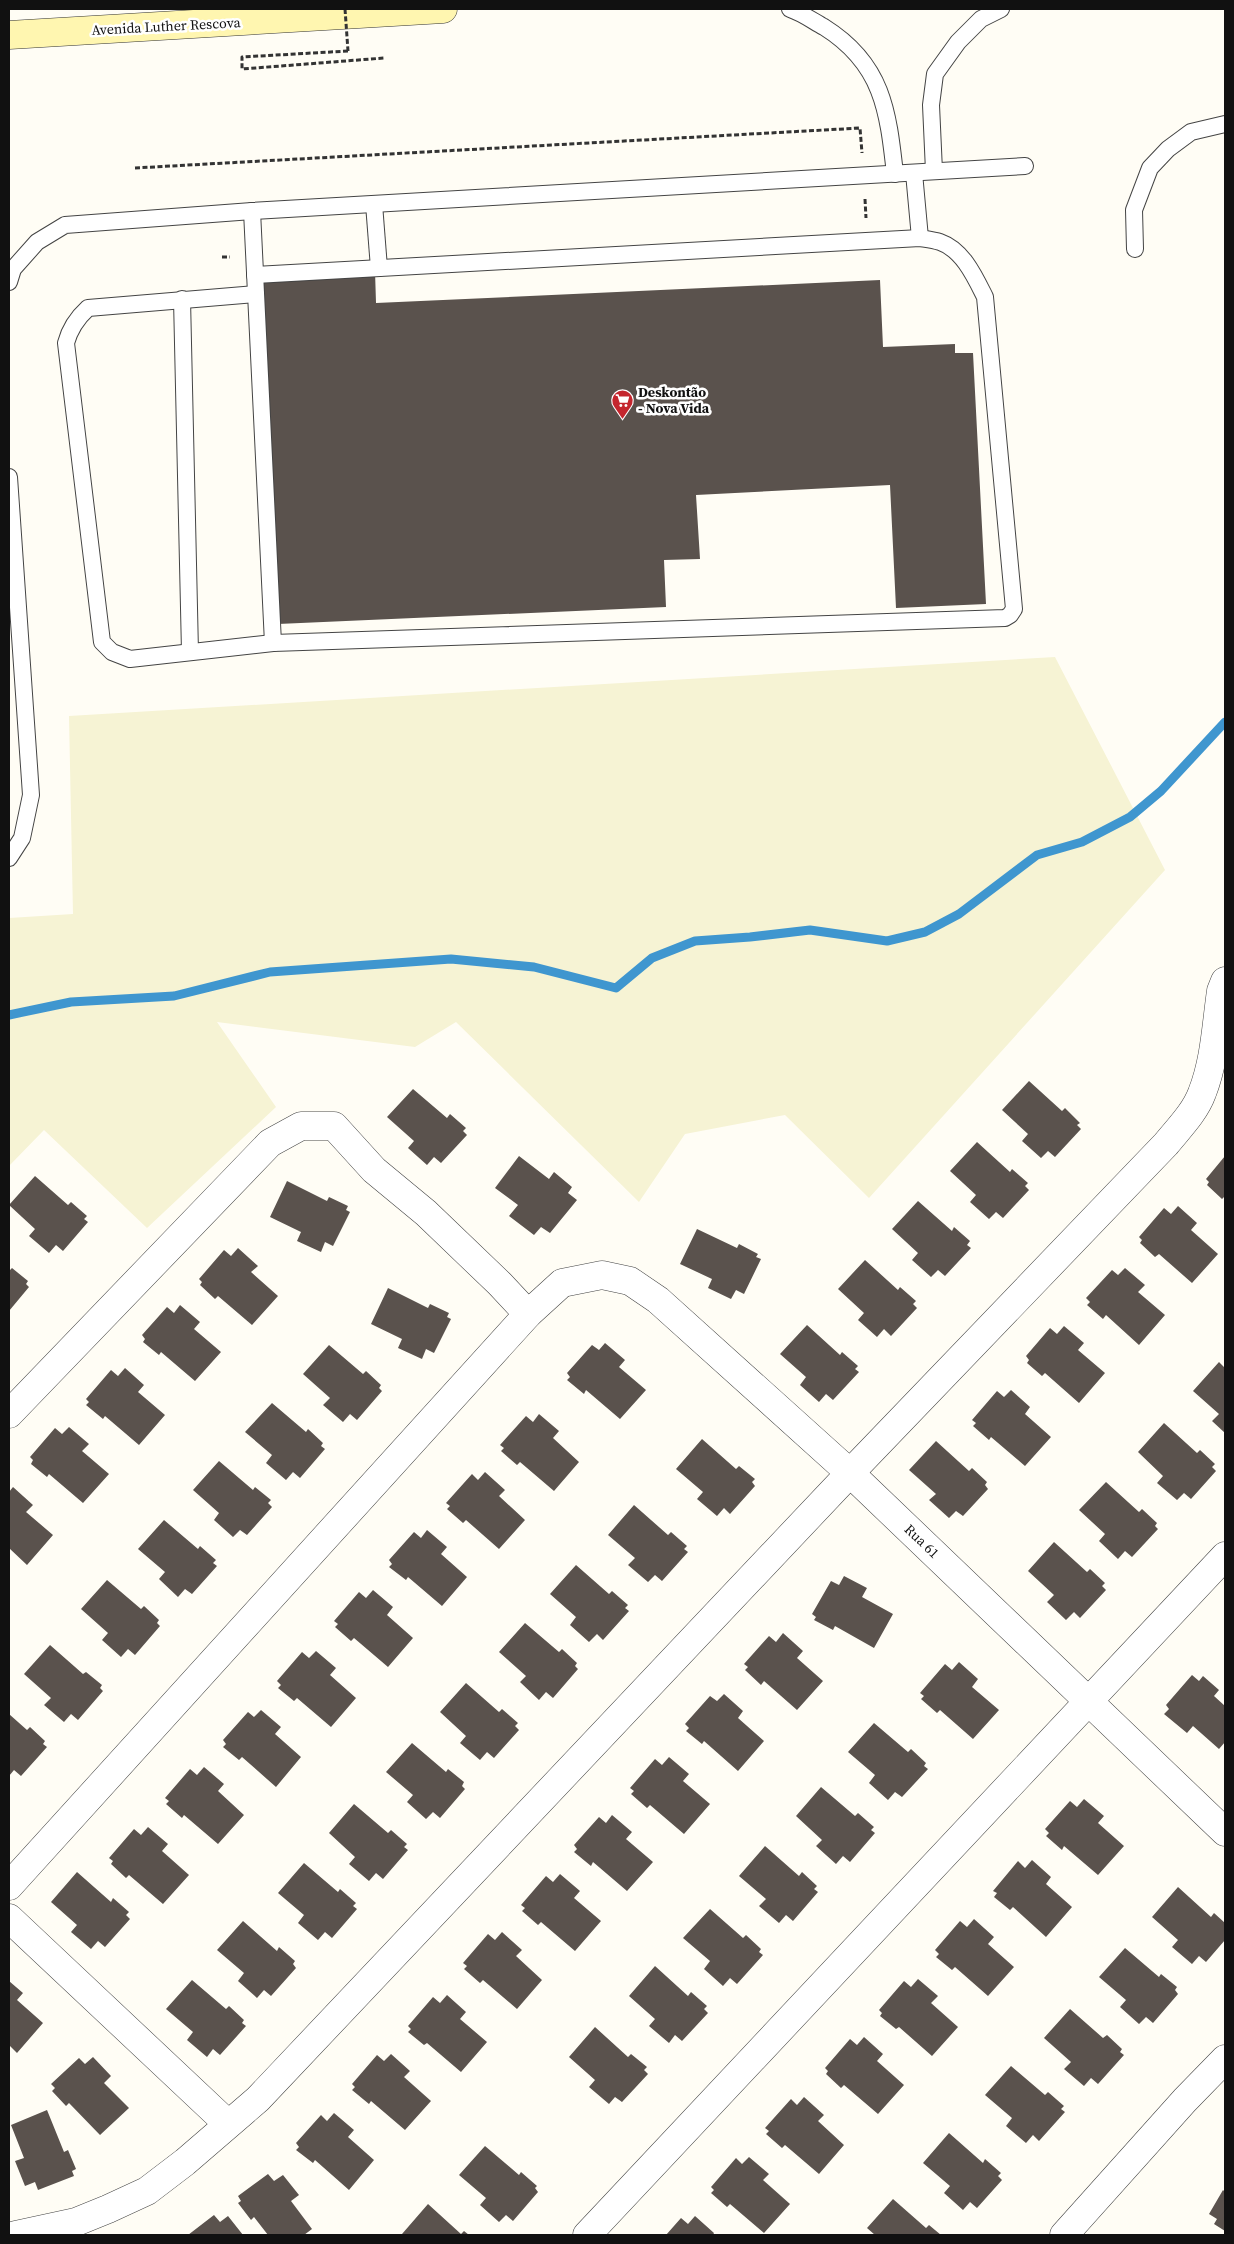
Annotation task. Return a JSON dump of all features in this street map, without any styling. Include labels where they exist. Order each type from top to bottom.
[{"type":"main road","name":"Avenida Luther Rescova","points":[[9,35],[443,9]]},
{"type":"street","points":[[16,2235],[76,2222],[108,2210],[147,2190],[185,2162],[258,2099],[850,1473],[1166,1144],[1202,1095],[1213,1059],[1218,1014],[1225,981]]},
{"type":"street","points":[[9,1414],[270,1143],[301,1126],[334,1126],[374,1170],[426,1212],[528,1314],[9,1886]]},
{"type":"street","name":"Rua 61","points":[[528,1314],[562,1283],[602,1275],[630,1281],[658,1300],[850,1473],[1225,1832]]},
{"type":"street","points":[[587,2235],[1225,1556]]},
{"type":"street","points":[[9,1918],[228,2124]]},
{"type":"street","points":[[1069,2234],[1185,2100],[1225,2059]]},
{"type":"lane","points":[[790,9],[797,11],[834,34],[862,60],[877,83],[889,122],[895,174]]},
{"type":"lane","points":[[934,171],[931,104],[935,74],[958,42],[981,19],[1001,9]]},
{"type":"lane","points":[[1134,249],[1134,210],[1150,168],[1168,149],[1191,132],[1225,124]]},
{"type":"lane","points":[[9,282],[13,270],[37,242],[65,225],[252,211],[1025,166]]},
{"type":"lane","points":[[914,173],[920,238]]},
{"type":"lane","points":[[374,204],[379,268]]},
{"type":"lane","points":[[252,211],[273,643]]},
{"type":"lane","points":[[255,275],[920,238],[941,242],[957,253],[973,273],[984,297],[1014,609],[1005,618],[273,643],[130,659],[112,652],[102,642],[66,343],[69,331],[78,317],[88,308],[256,294]]},
{"type":"lane","points":[[182,299],[190,652]]},
{"type":"lane","points":[[9,477],[31,795],[22,838],[9,858]]},
{"type":"path","points":[[345,9],[348,51],[242,57],[242,69],[384,58]]},
{"type":"path","points":[[135,168],[860,128]]},
{"type":"shaded area","points":[[1055,657],[1165,870],[869,1198],[785,1115],[685,1134],[639,1202],[456,1022],[415,1047],[217,1022],[276,1107],[147,1228],[44,1130],[9,1166],[9,918],[73,914],[69,716]]},
{"type":"building","name":"Deskontão - Nova Vida","points":[[375,271],[376,303],[880,280],[883,347],[955,344],[955,353],[973,353],[986,604],[896,608],[890,485],[696,495],[700,559],[664,560],[666,607],[278,624],[260,276]]},
{"type":"building","points":[[1029,1081],[1062,1111],[1065,1108],[1080,1123],[1077,1125],[1081,1129],[1055,1157],[1048,1151],[1041,1158],[1022,1141],[1028,1134],[1002,1110]]},
{"type":"building","points":[[413,1089],[447,1118],[450,1114],[466,1128],[463,1131],[467,1135],[441,1163],[434,1157],[427,1165],[408,1148],[414,1141],[387,1117]]},
{"type":"building","points":[[977,1142],[1010,1172],[1012,1169],[1028,1183],[1025,1186],[1029,1190],[1003,1218],[996,1212],[989,1219],[970,1202],[976,1195],[950,1171]]},
{"type":"building","points":[[519,1156],[549,1179],[554,1172],[572,1187],[568,1193],[577,1200],[550,1233],[541,1227],[534,1235],[509,1216],[518,1205],[495,1188]]},
{"type":"building","points":[[1225,1156],[1225,1196],[1222,1199],[1207,1185],[1209,1182],[1206,1179]]},
{"type":"building","points":[[35,1176],[68,1205],[71,1202],[87,1216],[84,1219],[88,1222],[63,1251],[56,1245],[49,1253],[29,1236],[35,1229],[9,1205]]},
{"type":"building","points":[[287,1181],[327,1201],[329,1197],[348,1206],[346,1210],[350,1212],[333,1246],[325,1242],[321,1252],[297,1241],[301,1232],[270,1217]]},
{"type":"building","points":[[918,1201],[952,1231],[954,1227],[970,1241],[967,1245],[971,1248],[945,1276],[938,1270],[931,1277],[912,1260],[918,1253],[892,1229]]},
{"type":"building","points":[[1178,1206],[1197,1223],[1191,1230],[1218,1254],[1192,1283],[1159,1254],[1155,1257],[1140,1243],[1142,1240],[1139,1237],[1164,1208],[1171,1214]]},
{"type":"building","points":[[697,1229],[737,1248],[739,1244],[758,1254],[756,1257],[761,1259],[744,1294],[736,1290],[731,1299],[708,1288],[712,1279],[680,1264]]},
{"type":"building","points":[[238,1248],[258,1266],[251,1272],[278,1296],[252,1325],[218,1296],[215,1299],[200,1285],[202,1282],[199,1279],[224,1250],[231,1256]]},
{"type":"building","points":[[865,1260],[898,1290],[900,1287],[916,1301],[913,1304],[917,1308],[891,1336],[884,1329],[877,1337],[858,1320],[864,1313],[838,1289]]},
{"type":"building","points":[[12,1268],[28,1281],[26,1284],[29,1287],[9,1311],[9,1271]]},
{"type":"building","points":[[1125,1268],[1145,1285],[1138,1292],[1165,1315],[1139,1345],[1106,1315],[1103,1319],[1087,1305],[1090,1302],[1086,1298],[1112,1270],[1118,1275]]},
{"type":"building","points":[[388,1288],[428,1308],[430,1304],[449,1313],[447,1317],[451,1319],[434,1353],[426,1349],[422,1359],[398,1348],[402,1339],[371,1324]]},
{"type":"building","points":[[180,1305],[200,1322],[194,1329],[221,1352],[195,1381],[161,1352],[159,1355],[143,1342],[145,1339],[142,1335],[167,1307],[174,1313]]},
{"type":"building","points":[[807,1325],[840,1355],[842,1352],[858,1366],[855,1369],[859,1372],[833,1400],[826,1394],[819,1402],[800,1385],[806,1377],[780,1354]]},
{"type":"building","points":[[1064,1326],[1084,1343],[1078,1350],[1105,1373],[1079,1403],[1045,1373],[1042,1376],[1027,1363],[1029,1360],[1026,1356],[1050,1328],[1057,1334]]},
{"type":"building","points":[[605,1343],[625,1360],[619,1367],[646,1390],[620,1419],[586,1390],[584,1394],[567,1380],[570,1377],[567,1373],[592,1345],[599,1350]]},
{"type":"building","points":[[329,1345],[363,1374],[366,1371],[381,1385],[379,1388],[382,1391],[357,1420],[350,1414],[343,1422],[323,1405],[330,1398],[303,1374]]},
{"type":"building","points":[[1219,1362],[1225,1368],[1225,1433],[1212,1421],[1219,1414],[1193,1391]]},
{"type":"building","points":[[125,1368],[144,1385],[138,1392],[165,1415],[139,1445],[105,1416],[103,1419],[86,1405],[89,1402],[86,1399],[111,1370],[118,1376]]},
{"type":"building","points":[[1011,1390],[1030,1407],[1025,1414],[1051,1437],[1025,1466],[991,1437],[989,1440],[973,1426],[976,1423],[972,1420],[997,1391],[1004,1397]]},
{"type":"building","points":[[272,1403],[306,1432],[308,1429],[323,1443],[321,1446],[325,1449],[300,1478],[293,1472],[286,1480],[266,1463],[272,1455],[245,1432]]},
{"type":"building","points":[[539,1414],[559,1431],[553,1438],[579,1462],[554,1491],[520,1462],[517,1465],[501,1451],[504,1448],[500,1445],[526,1416],[533,1422]]},
{"type":"building","points":[[1164,1423],[1197,1453],[1200,1450],[1215,1464],[1212,1467],[1216,1471],[1191,1499],[1184,1493],[1177,1500],[1157,1483],[1163,1476],[1138,1452]]},
{"type":"building","points":[[69,1427],[89,1444],[82,1451],[109,1474],[83,1503],[49,1474],[47,1477],[31,1464],[33,1460],[30,1457],[55,1428],[62,1434]]},
{"type":"building","points":[[702,1439],[736,1469],[739,1466],[755,1479],[752,1482],[755,1486],[730,1514],[724,1508],[717,1516],[697,1499],[703,1492],[676,1469]]},
{"type":"building","points":[[936,1441],[969,1471],[972,1468],[987,1482],[985,1485],[988,1489],[963,1516],[956,1511],[949,1518],[929,1500],[936,1494],[909,1470]]},
{"type":"building","points":[[219,1461],[253,1490],[255,1487],[271,1500],[268,1503],[272,1507],[247,1535],[240,1530],[233,1537],[214,1520],[219,1513],[193,1490]]},
{"type":"building","points":[[485,1472],[505,1490],[499,1496],[525,1520],[499,1549],[466,1520],[463,1523],[447,1509],[450,1506],[446,1503],[472,1474],[478,1480]]},
{"type":"building","points":[[1106,1482],[1139,1512],[1142,1509],[1157,1523],[1155,1526],[1158,1529],[1132,1557],[1125,1551],[1118,1559],[1099,1541],[1105,1534],[1079,1510]]},
{"type":"building","points":[[13,1487],[33,1505],[26,1512],[53,1535],[27,1565],[9,1548],[9,1492]]},
{"type":"building","points":[[634,1505],[668,1535],[671,1532],[687,1546],[684,1549],[688,1552],[662,1581],[655,1575],[648,1582],[628,1565],[635,1558],[608,1535]]},
{"type":"building","points":[[164,1520],[198,1549],[200,1546],[216,1560],[213,1563],[217,1566],[192,1594],[185,1589],[178,1597],[159,1579],[165,1572],[138,1549]]},
{"type":"building","points":[[427,1530],[447,1547],[441,1554],[467,1577],[442,1606],[408,1577],[406,1580],[389,1567],[392,1564],[389,1560],[414,1532],[421,1538]]},
{"type":"building","points":[[1054,1542],[1087,1572],[1090,1569],[1105,1583],[1102,1586],[1106,1590],[1080,1618],[1074,1612],[1066,1620],[1047,1602],[1054,1595],[1028,1571]]},
{"type":"building","points":[[576,1565],[609,1594],[612,1591],[628,1605],[625,1608],[629,1611],[603,1640],[597,1634],[589,1642],[570,1625],[576,1617],[550,1594]]},
{"type":"building","points":[[844,1576],[867,1588],[862,1597],[893,1614],[874,1648],[835,1626],[833,1630],[814,1620],[816,1617],[812,1614],[831,1581],[839,1585]]},
{"type":"building","points":[[107,1580],[141,1609],[144,1606],[159,1620],[157,1623],[160,1626],[135,1655],[128,1649],[121,1657],[102,1640],[108,1633],[81,1609]]},
{"type":"building","points":[[373,1590],[393,1607],[387,1615],[413,1638],[388,1667],[354,1638],[351,1641],[335,1627],[338,1624],[334,1621],[359,1592],[366,1598]]},
{"type":"building","points":[[525,1623],[559,1652],[562,1649],[577,1663],[575,1666],[578,1669],[553,1698],[546,1692],[539,1700],[520,1682],[526,1676],[499,1652]]},
{"type":"building","points":[[783,1633],[803,1651],[797,1658],[823,1681],[797,1710],[764,1681],[761,1685],[745,1670],[748,1667],[744,1664],[769,1636],[776,1642]]},
{"type":"building","points":[[50,1645],[83,1674],[86,1672],[102,1685],[100,1688],[103,1691],[78,1720],[71,1714],[64,1722],[44,1705],[51,1698],[24,1674]]},
{"type":"building","points":[[316,1651],[336,1668],[330,1675],[356,1698],[331,1727],[297,1698],[294,1701],[278,1688],[281,1685],[277,1681],[302,1652],[309,1658]]},
{"type":"building","points":[[959,1662],[978,1679],[972,1687],[999,1710],[973,1739],[940,1710],[937,1713],[921,1699],[924,1696],[920,1693],[945,1664],[952,1670]]},
{"type":"building","points":[[1192,1675],[1199,1681],[1203,1676],[1219,1690],[1214,1696],[1225,1706],[1225,1742],[1219,1749],[1193,1726],[1187,1733],[1164,1714],[1169,1709],[1166,1705]]},
{"type":"building","points":[[466,1683],[499,1712],[502,1709],[518,1723],[515,1726],[519,1730],[494,1758],[487,1752],[480,1760],[460,1743],[466,1736],[440,1712]]},
{"type":"building","points":[[724,1694],[743,1711],[738,1718],[764,1741],[738,1771],[704,1741],[702,1744],[686,1731],[689,1728],[685,1724],[710,1696],[717,1701]]},
{"type":"building","points":[[261,1710],[281,1727],[275,1734],[301,1757],[276,1787],[242,1757],[239,1760],[223,1747],[226,1744],[223,1740],[248,1712],[254,1717]]},
{"type":"building","points":[[9,1714],[27,1730],[30,1727],[45,1741],[43,1744],[47,1747],[21,1776],[14,1770],[9,1776]]},
{"type":"building","points":[[874,1723],[908,1752],[911,1749],[926,1763],[924,1766],[928,1769],[902,1797],[895,1792],[888,1800],[869,1783],[875,1775],[848,1752]]},
{"type":"building","points":[[412,1743],[446,1772],[448,1769],[464,1782],[462,1786],[465,1789],[440,1818],[433,1812],[426,1819],[407,1802],[413,1795],[386,1772]]},
{"type":"building","points":[[669,1757],[689,1774],[683,1781],[710,1804],[684,1834],[650,1805],[647,1808],[631,1794],[634,1791],[630,1788],[655,1759],[662,1765]]},
{"type":"building","points":[[204,1767],[224,1784],[218,1791],[244,1815],[218,1844],[184,1815],[182,1818],[166,1804],[169,1801],[165,1798],[190,1769],[197,1775]]},
{"type":"building","points":[[821,1787],[855,1816],[858,1813],[874,1827],[871,1830],[875,1833],[850,1862],[843,1856],[836,1864],[816,1846],[822,1840],[796,1816]]},
{"type":"building","points":[[1084,1799],[1104,1816],[1098,1823],[1124,1846],[1098,1875],[1064,1846],[1062,1850],[1046,1836],[1049,1833],[1045,1829],[1070,1801],[1077,1807]]},
{"type":"building","points":[[354,1804],[388,1833],[391,1830],[407,1844],[404,1847],[408,1850],[383,1879],[376,1873],[369,1881],[349,1864],[355,1857],[329,1833]]},
{"type":"building","points":[[612,1815],[632,1832],[626,1839],[653,1862],[627,1891],[593,1862],[591,1866],[574,1852],[577,1849],[574,1845],[599,1817],[606,1823]]},
{"type":"building","points":[[148,1827],[168,1844],[162,1851],[189,1875],[163,1904],[129,1875],[126,1878],[111,1864],[113,1861],[109,1858],[134,1829],[141,1835]]},
{"type":"building","points":[[765,1846],[799,1876],[802,1872],[817,1886],[814,1889],[818,1892],[793,1921],[786,1915],[779,1923],[759,1906],[766,1899],[739,1876]]},
{"type":"building","points":[[1032,1860],[1051,1877],[1046,1884],[1072,1907],[1046,1937],[1013,1907],[1010,1910],[994,1897],[997,1893],[993,1891],[1018,1861],[1025,1868]]},
{"type":"building","points":[[304,1863],[338,1892],[340,1889],[356,1903],[353,1906],[357,1909],[332,1938],[325,1932],[318,1940],[298,1923],[304,1915],[278,1893]]},
{"type":"building","points":[[77,1872],[111,1902],[113,1898],[129,1912],[126,1915],[130,1919],[105,1947],[98,1941],[91,1949],[71,1932],[77,1925],[51,1902]]},
{"type":"building","points":[[560,1874],[580,1891],[574,1898],[601,1921],[575,1951],[541,1922],[538,1925],[522,1911],[525,1908],[521,1905],[546,1876],[553,1882]]},
{"type":"building","points":[[1178,1887],[1211,1917],[1214,1913],[1225,1923],[1225,1940],[1206,1962],[1199,1956],[1192,1964],[1172,1947],[1178,1940],[1152,1917]]},
{"type":"building","points":[[710,1909],[743,1938],[746,1935],[761,1949],[759,1952],[763,1955],[737,1984],[730,1978],[723,1986],[704,1969],[710,1961],[683,1938]]},
{"type":"building","points":[[974,1919],[994,1937],[988,1944],[1014,1967],[988,1996],[955,1967],[952,1970],[936,1957],[939,1954],[935,1950],[960,1921],[967,1927]]},
{"type":"building","points":[[243,1921],[277,1951],[279,1947],[295,1961],[293,1964],[296,1968],[271,1996],[264,1990],[257,1998],[238,1981],[244,1973],[217,1950]]},
{"type":"building","points":[[502,1932],[522,1950],[516,1956],[542,1980],[517,2009],[483,1980],[480,1983],[464,1969],[467,1966],[463,1963],[488,1934],[495,1940]]},
{"type":"building","points":[[1125,1948],[1159,1977],[1161,1974],[1177,1987],[1175,1990],[1178,1994],[1153,2023],[1146,2017],[1139,2024],[1120,2007],[1126,2000],[1099,1977]]},
{"type":"building","points":[[655,1966],[688,1996],[691,1992],[707,2006],[704,2009],[708,2013],[682,2041],[675,2035],[669,2043],[649,2026],[655,2019],[629,1996]]},
{"type":"building","points":[[918,1979],[938,1996],[931,2003],[958,2027],[932,2056],[899,2027],[896,2029],[880,2016],[882,2013],[879,2010],[904,1981],[911,1987]]},
{"type":"building","points":[[192,1980],[226,2009],[229,2006],[244,2020],[242,2023],[246,2026],[220,2055],[213,2049],[207,2057],[187,2040],[193,2032],[166,2009]]},
{"type":"building","points":[[9,1981],[23,1993],[17,2000],[43,2023],[17,2053],[9,2045]]},
{"type":"building","points":[[447,1995],[466,2012],[460,2019],[487,2042],[461,2072],[427,2043],[424,2045],[408,2032],[411,2029],[408,2026],[433,1997],[440,2003]]},
{"type":"building","points":[[1070,2009],[1103,2038],[1107,2035],[1122,2049],[1120,2052],[1124,2055],[1098,2084],[1091,2078],[1084,2086],[1064,2069],[1071,2062],[1044,2038]]},
{"type":"building","points":[[595,2027],[628,2057],[631,2054],[647,2067],[644,2070],[648,2074],[622,2102],[615,2097],[609,2104],[589,2087],[595,2080],[569,2057]]},
{"type":"building","points":[[864,2037],[883,2054],[877,2061],[904,2085],[878,2114],[844,2085],[841,2088],[826,2074],[828,2071],[825,2068],[850,2039],[857,2045]]},
{"type":"building","points":[[391,2054],[410,2071],[404,2077],[431,2101],[405,2130],[371,2101],[369,2104],[352,2090],[355,2087],[352,2084],[377,2055],[384,2061]]},
{"type":"building","points":[[93,2057],[111,2076],[104,2083],[129,2108],[100,2135],[69,2103],[66,2106],[52,2091],[55,2088],[51,2084],[79,2058],[85,2064]]},
{"type":"building","points":[[1011,2066],[1045,2095],[1048,2092],[1064,2106],[1061,2109],[1065,2112],[1039,2141],[1033,2135],[1026,2143],[1006,2126],[1012,2118],[985,2095]]},
{"type":"building","points":[[804,2097],[824,2115],[818,2121],[844,2145],[819,2174],[785,2145],[782,2148],[766,2134],[769,2131],[765,2128],[791,2099],[797,2105]]},
{"type":"building","points":[[47,2110],[64,2152],[68,2150],[76,2169],[72,2171],[74,2176],[38,2190],[35,2182],[25,2186],[15,2161],[24,2158],[11,2125]]},
{"type":"building","points":[[334,2113],[354,2130],[348,2137],[374,2160],[349,2190],[315,2160],[313,2163],[296,2150],[299,2147],[296,2143],[321,2115],[327,2121]]},
{"type":"building","points":[[949,2133],[983,2163],[985,2159],[1001,2173],[998,2176],[1002,2180],[977,2208],[970,2202],[963,2210],[944,2193],[950,2186],[923,2163]]},
{"type":"building","points":[[485,2146],[519,2175],[521,2172],[537,2186],[535,2188],[538,2192],[513,2221],[506,2215],[499,2222],[480,2205],[486,2198],[459,2175]]},
{"type":"building","points":[[749,2157],[769,2174],[763,2180],[790,2204],[764,2233],[730,2204],[727,2207],[711,2193],[714,2190],[711,2187],[736,2158],[742,2164]]},
{"type":"building","points":[[268,2174],[274,2181],[283,2175],[299,2195],[291,2201],[312,2229],[304,2235],[268,2235],[254,2217],[251,2220],[238,2203],[241,2201],[238,2196]]},
{"type":"building","points":[[1223,2190],[1225,2192],[1225,2231],[1214,2224],[1217,2219],[1209,2214]]},
{"type":"building","points":[[893,2199],[926,2228],[929,2225],[941,2235],[875,2235],[867,2228]]},
{"type":"building","points":[[428,2204],[461,2234],[464,2231],[469,2235],[403,2235]]},
{"type":"building","points":[[214,2215],[220,2222],[228,2216],[243,2235],[188,2235]]},
{"type":"building","points":[[695,2216],[714,2233],[713,2235],[666,2235],[681,2218],[688,2224]]},
{"type":"waterway","points":[[9,1015],[71,1002],[174,996],[270,972],[451,959],[534,967],[616,988],[652,958],[695,941],[810,930],[887,941],[925,932],[959,914],[1037,855],[1082,842],[1130,817],[1161,791],[1225,722]]},
{"type":"place","name":"Deskontão - Nova Vida","points":[[622,419]]}]
